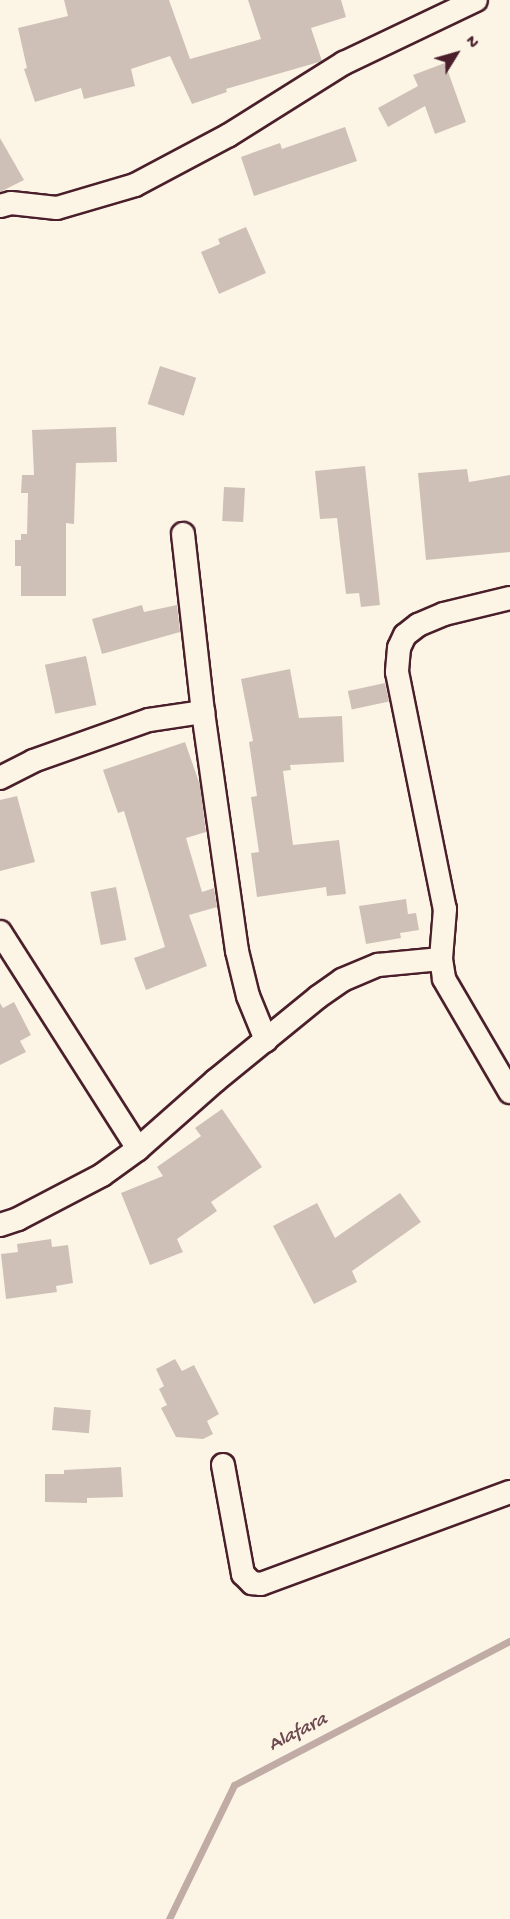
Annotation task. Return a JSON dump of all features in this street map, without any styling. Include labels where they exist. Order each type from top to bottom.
[{"type":"street","points":[[0,206],[11,203],[57,208],[135,185],[229,135],[344,63],[476,0]]},
{"type":"street","points":[[183,534],[204,712],[237,951],[248,996],[266,1040]]},
{"type":"street","points":[[510,598],[444,614],[418,624],[405,635],[399,648],[397,672],[445,909],[441,960],[444,979],[510,1092]]},
{"type":"street","points":[[0,778],[33,761],[149,720],[204,712]]},
{"type":"street","points":[[0,932],[138,1149]]},
{"type":"street","points":[[0,1225],[18,1219],[102,1175],[138,1149],[266,1040],[342,980],[378,966],[441,960]]},
{"type":"street","points":[[223,1465],[243,1574],[252,1583],[261,1584],[510,1492]]},
{"type":"building","points":[[64,0],[169,0],[190,59],[261,39],[248,0],[341,0],[346,17],[311,28],[322,61],[226,89],[227,92],[192,104],[170,56],[131,69],[135,86],[84,99],[81,88],[35,102],[24,69],[27,68],[18,28],[68,16]]},
{"type":"building","points":[[445,63],[466,122],[435,134],[425,106],[388,127],[378,108],[418,86],[413,75]]},
{"type":"building","points":[[345,127],[357,161],[254,196],[241,157],[280,143],[282,149]]},
{"type":"building","points":[[0,138],[24,180],[0,192]]},
{"type":"building","points":[[246,227],[266,273],[219,294],[201,252],[220,244],[218,239]]},
{"type":"building","points":[[160,366],[196,378],[184,416],[148,404]]},
{"type":"building","points":[[116,427],[117,462],[76,463],[74,524],[66,523],[66,596],[21,596],[21,566],[15,566],[15,540],[21,540],[21,534],[27,534],[28,493],[21,493],[22,475],[34,475],[32,430]]},
{"type":"building","points":[[365,466],[380,605],[361,607],[359,593],[346,594],[337,518],[320,519],[315,471]]},
{"type":"building","points":[[467,469],[469,482],[510,475],[510,552],[426,560],[418,473]]},
{"type":"building","points":[[224,487],[245,488],[243,522],[222,521]]},
{"type":"building","points":[[142,605],[144,612],[177,605],[180,632],[102,654],[92,619]]},
{"type":"building","points":[[86,656],[96,705],[55,714],[45,665]]},
{"type":"building","points":[[290,669],[299,718],[342,716],[344,762],[290,765],[291,770],[283,771],[293,845],[339,840],[346,894],[327,896],[326,887],[257,897],[251,853],[259,852],[251,797],[257,796],[249,742],[253,741],[241,679]]},
{"type":"building","points":[[385,683],[389,702],[352,709],[348,691]]},
{"type":"building","points":[[185,742],[200,785],[206,832],[186,838],[202,892],[214,888],[217,907],[189,915],[207,966],[146,990],[134,958],[165,947],[124,811],[118,813],[103,770]]},
{"type":"building","points":[[17,796],[35,862],[0,871],[0,800]]},
{"type":"building","points":[[116,887],[126,940],[101,945],[90,892]]},
{"type":"building","points":[[406,899],[408,914],[416,913],[419,930],[400,933],[401,938],[366,944],[359,906]]},
{"type":"building","points":[[14,1002],[31,1035],[20,1041],[26,1052],[0,1065],[0,1003],[3,1008]]},
{"type":"building","points":[[222,1109],[262,1167],[211,1202],[217,1211],[177,1239],[183,1252],[150,1265],[121,1193],[163,1176],[157,1167],[201,1136],[195,1128]]},
{"type":"building","points":[[400,1193],[421,1222],[352,1271],[357,1282],[314,1304],[273,1226],[317,1203],[335,1238]]},
{"type":"building","points":[[51,1239],[52,1247],[68,1245],[73,1283],[56,1286],[57,1292],[6,1299],[1,1254],[18,1252],[17,1244]]},
{"type":"building","points":[[175,1359],[182,1371],[194,1365],[219,1414],[207,1421],[213,1434],[203,1439],[176,1437],[161,1408],[167,1405],[159,1389],[164,1386],[156,1369]]},
{"type":"building","points":[[54,1407],[91,1410],[89,1433],[52,1430]]},
{"type":"building","points":[[121,1467],[123,1497],[87,1498],[87,1503],[45,1502],[45,1474],[64,1474],[64,1470]]},
{"type":"waterway","name":"Alafara","points":[[169,1919],[234,1785],[510,1641]]}]
